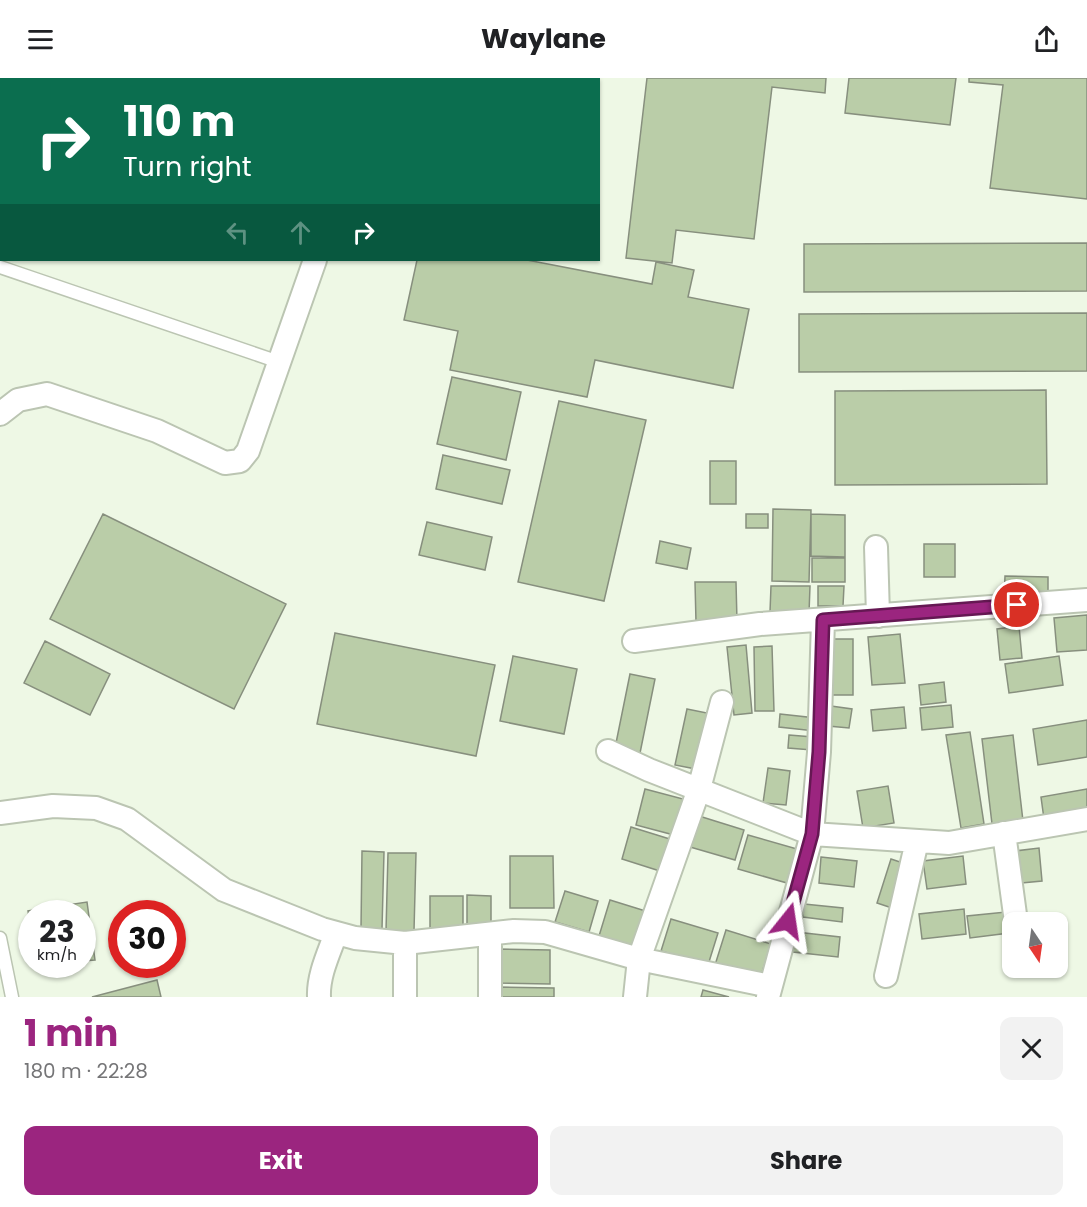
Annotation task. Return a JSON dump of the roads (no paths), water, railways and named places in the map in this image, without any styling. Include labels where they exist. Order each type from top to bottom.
[{"type":"street","points":[[0,414],[18,400],[48,394],[157,431],[225,463],[240,461],[248,452],[315,261]]},
{"type":"street","points":[[876,547],[878,616]]},
{"type":"street","points":[[634,641],[760,624],[1087,600]]},
{"type":"street","points":[[0,813],[53,806],[96,807],[127,819],[224,890],[322,929],[355,938],[405,943],[514,932],[544,932],[769,992],[812,834],[819,752],[823,620]]},
{"type":"street","points":[[635,997],[639,959],[699,789],[722,702]]},
{"type":"street","points":[[608,751],[648,770],[812,834],[949,843],[1087,819]]},
{"type":"street","points":[[1004,833],[1015,912]]},
{"type":"street","points":[[886,976],[917,841]]},
{"type":"street","points":[[319,997],[318,988],[321,976],[336,933]]},
{"type":"street","points":[[490,934],[490,997]]},
{"type":"street","points":[[405,943],[405,997]]},
{"type":"lane","points":[[0,267],[279,362]]},
{"type":"lane","points":[[0,938],[12,997]]}]
